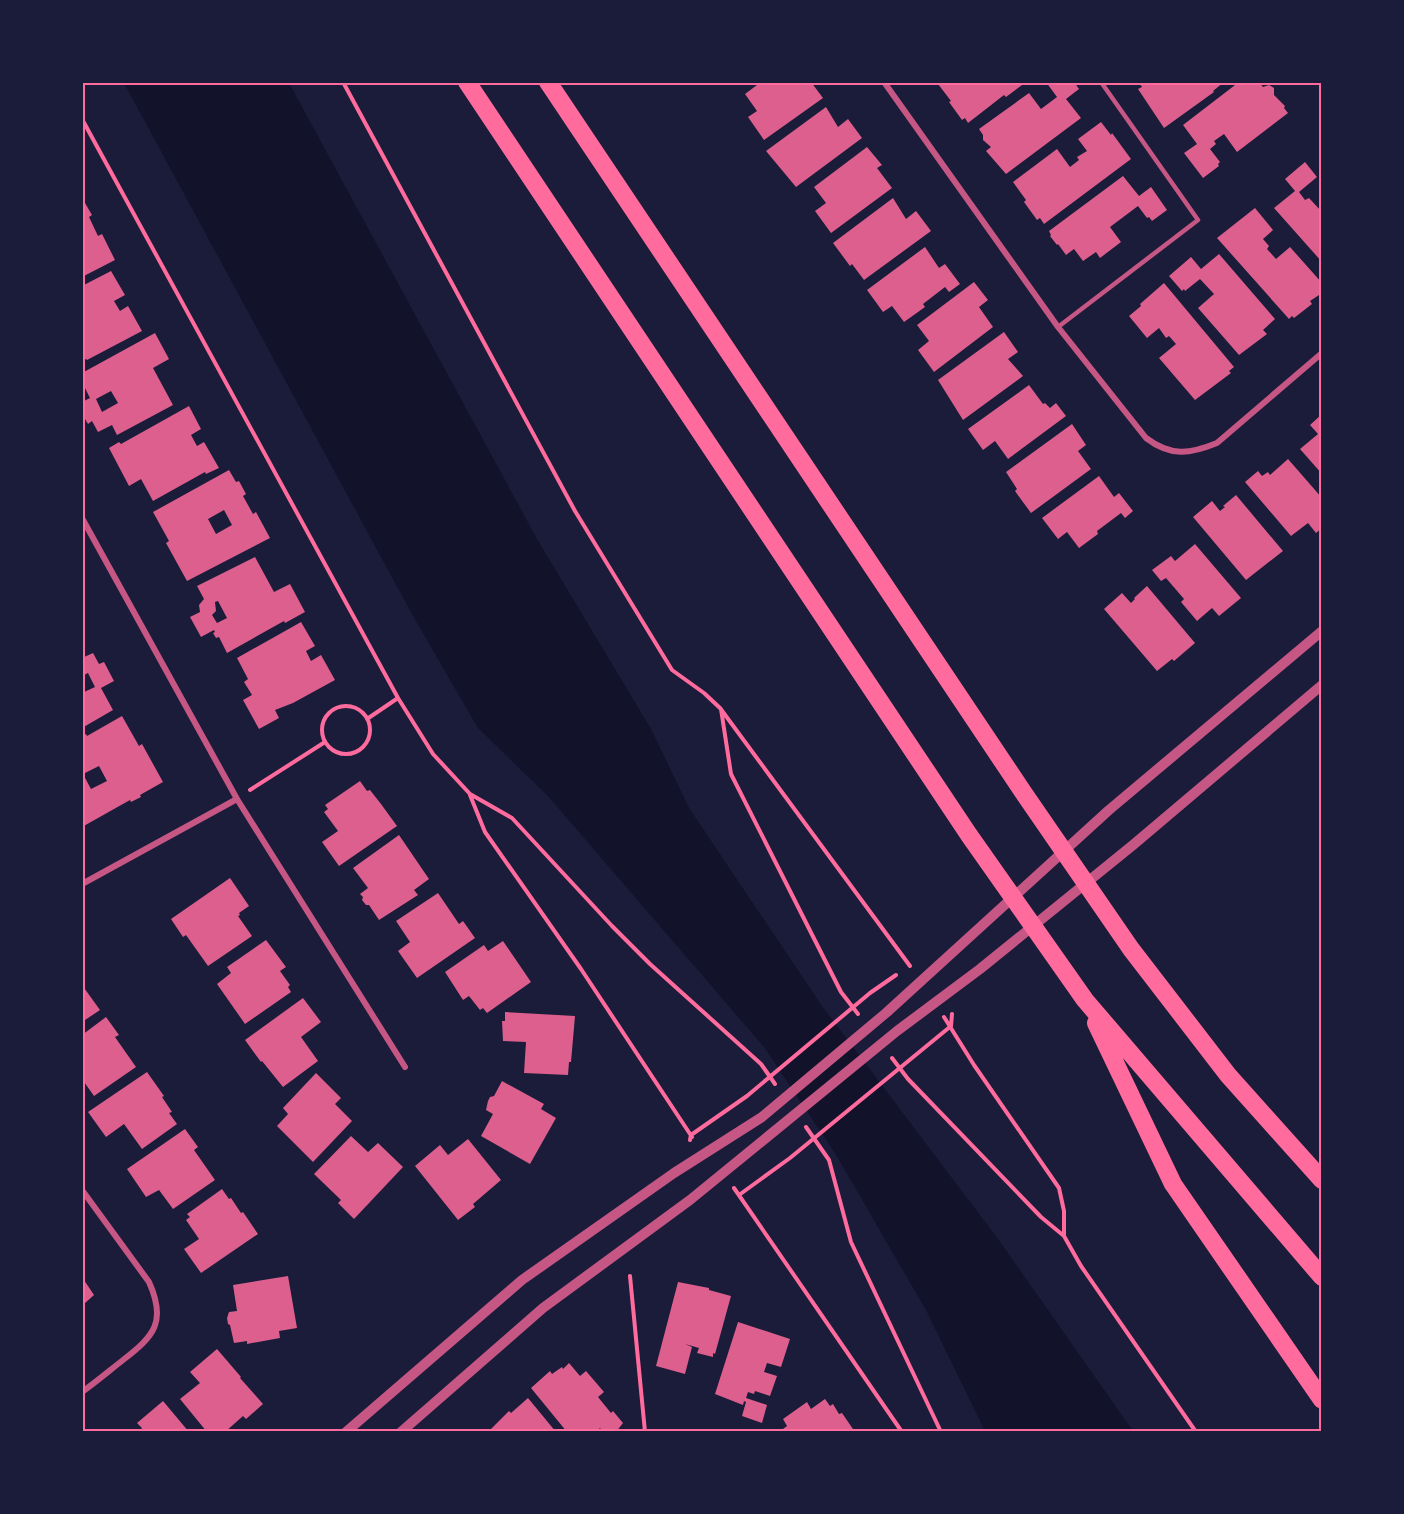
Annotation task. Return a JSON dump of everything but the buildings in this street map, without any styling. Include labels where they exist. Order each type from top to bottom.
[{"type":"highway","points":[[467,82],[969,835],[1085,1000],[1322,1277]]},
{"type":"highway","points":[[548,82],[1023,792],[1131,949],[1228,1075],[1322,1180]]},
{"type":"highway","points":[[1085,1000],[1173,1184],[1322,1400]]},
{"type":"street","points":[[884,82],[1058,327],[1146,438],[1159,448],[1177,452],[1196,451],[1216,443],[1322,353]]},
{"type":"street","points":[[82,518],[237,799],[405,1067]]},
{"type":"street","points":[[346,1431],[522,1280],[674,1173],[762,1117],[886,1013],[1109,810],[1322,631]]},
{"type":"street","points":[[401,1431],[543,1308],[690,1200],[897,1031],[980,969],[1322,685]]},
{"type":"street","points":[[82,884],[237,799]]},
{"type":"street","points":[[82,1190],[149,1282],[155,1296],[157,1313],[154,1329],[147,1342],[82,1392]]},
{"type":"lane","points":[[1058,327],[1198,220],[1101,82]]},
{"type":"path","points":[[343,82],[575,511],[672,670],[704,693],[720,708],[910,965],[870,993],[747,1096],[691,1136],[485,832],[470,794]]},
{"type":"path","points":[[82,119],[398,698],[433,754],[470,794],[512,818],[521,827]]},
{"type":"path","points":[[367,719],[398,698]]},
{"type":"path","points":[[337,708],[354,708],[367,719],[370,730],[368,741],[355,753],[338,753],[325,742],[322,731],[325,720],[337,708]]},
{"type":"path","points":[[720,708],[731,774],[841,992],[861,1018]]},
{"type":"path","points":[[237,799],[325,742]]},
{"type":"path","points":[[902,1431],[739,1195],[790,1158],[951,1026],[974,1065],[1059,1188],[1064,1211],[1064,1236]]},
{"type":"path","points":[[888,1053],[908,1079],[1025,1201],[1064,1236],[1081,1266],[1196,1431]]},
{"type":"path","points":[[630,1276],[645,1431]]},
{"type":"shaded area","points":[[124,83],[289,83],[537,539],[651,729],[689,808],[822,1006],[998,1239],[1133,1431],[985,1431],[926,1310],[835,1153],[764,1047],[548,796],[478,728],[413,616]]}]
